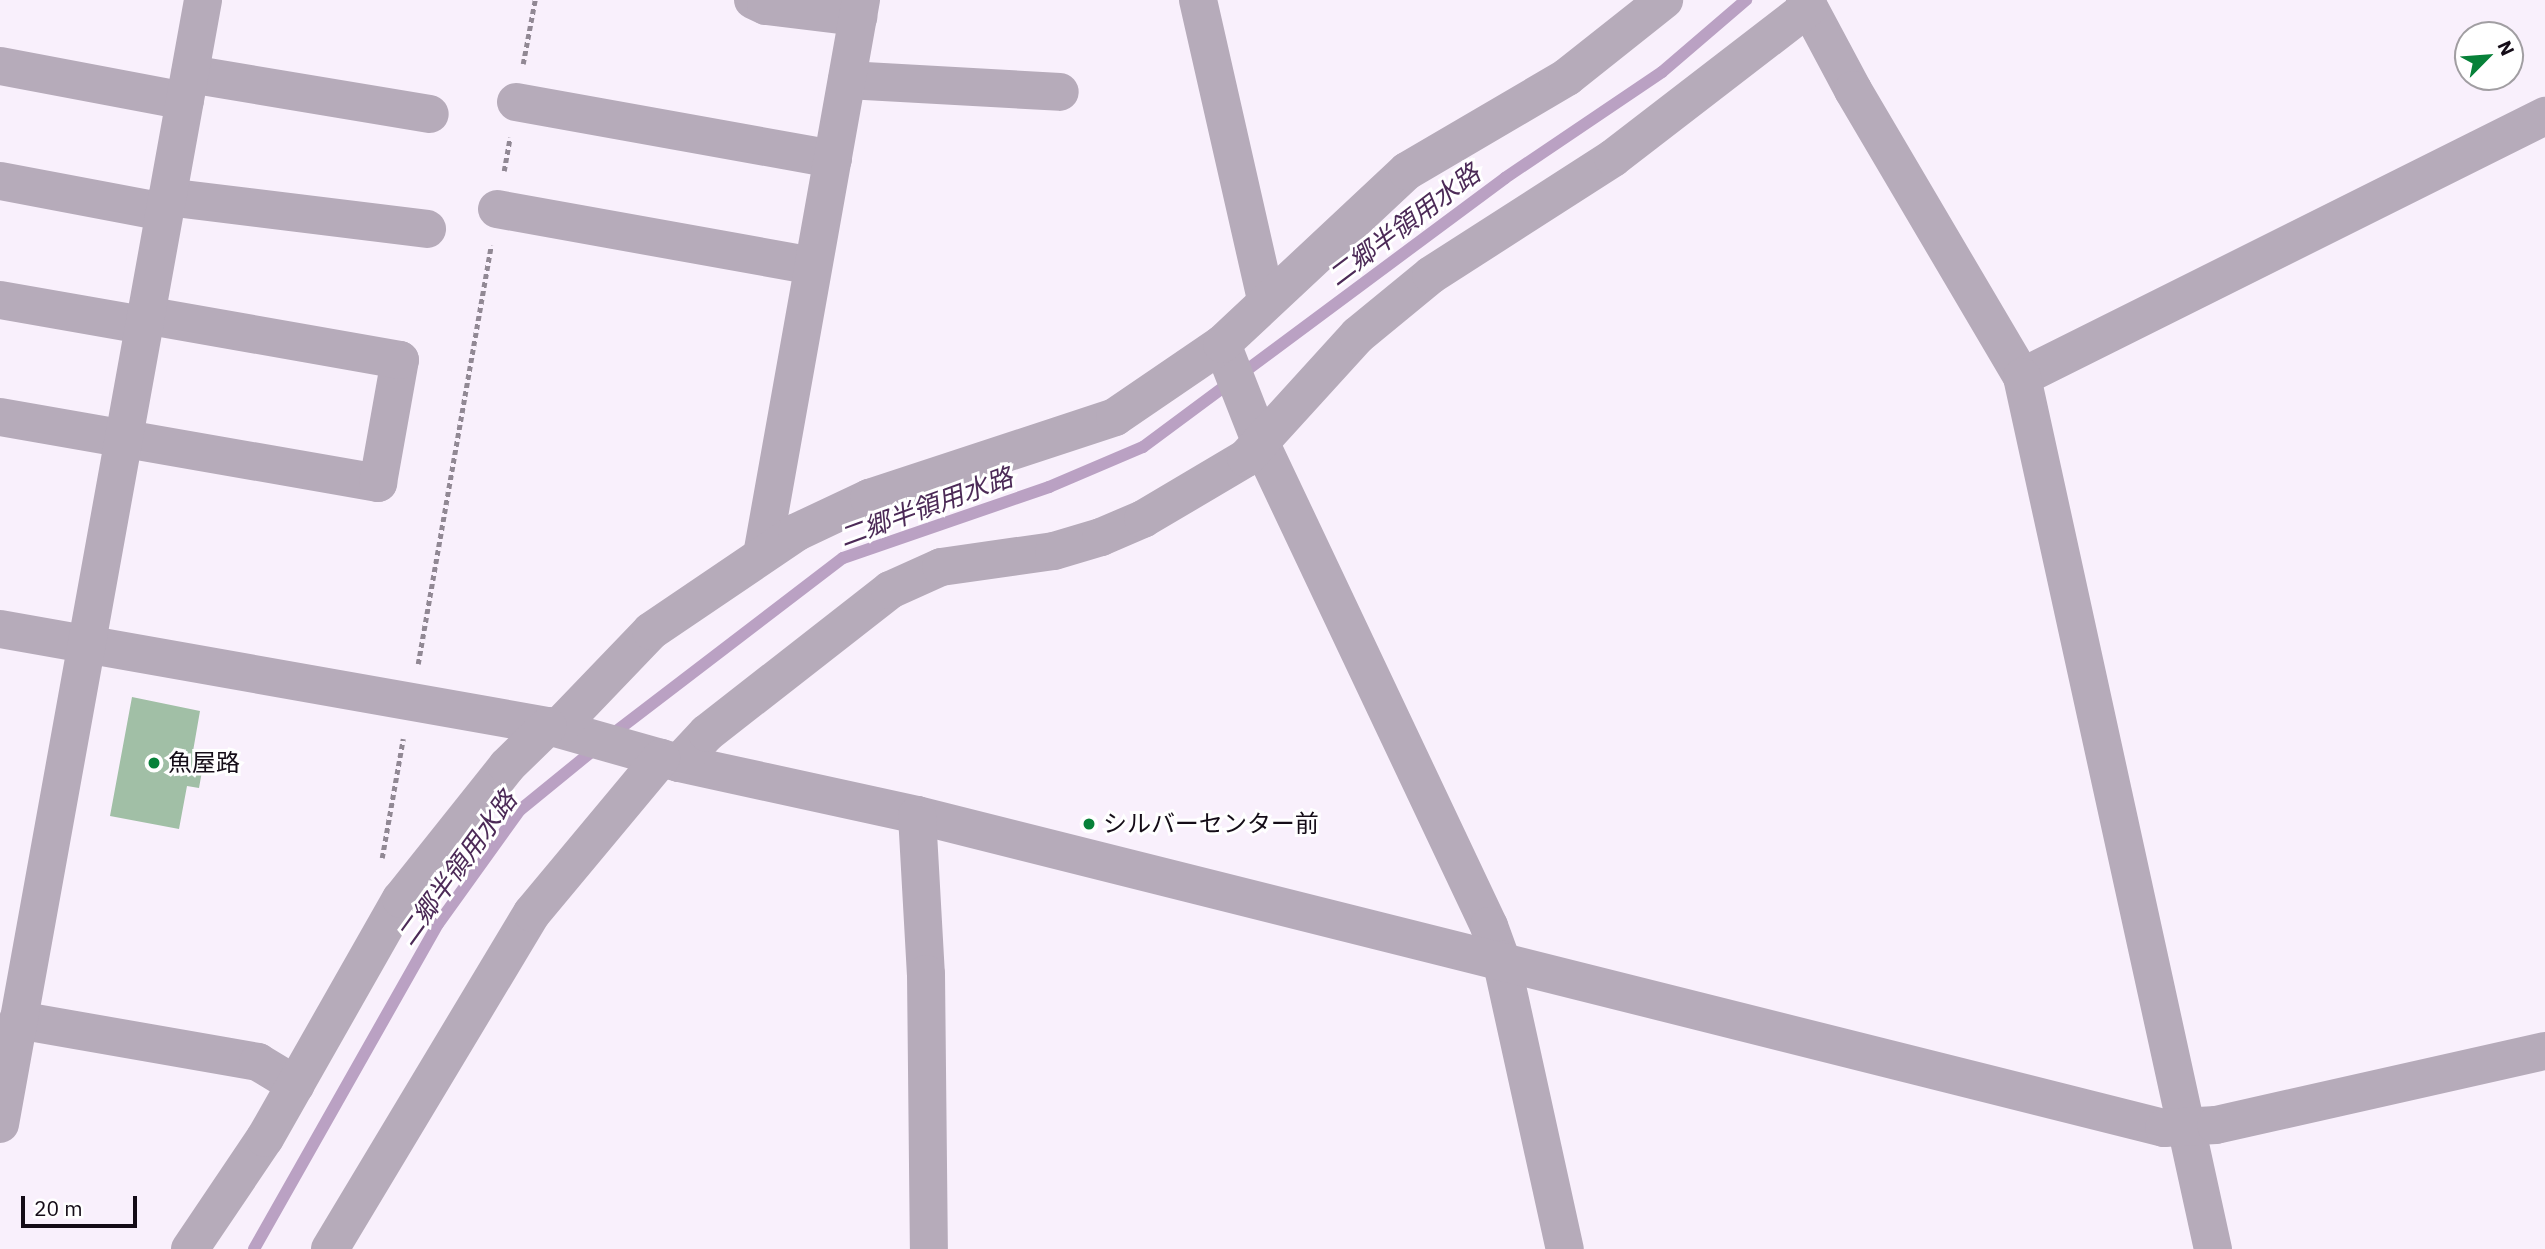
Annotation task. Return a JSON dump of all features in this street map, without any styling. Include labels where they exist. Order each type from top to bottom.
[{"type":"street","points":[[0,1124],[18,1020],[15,952],[88,645],[203,0]]},
{"type":"street","points":[[753,0],[766,6],[860,8],[762,555]]},
{"type":"street","points":[[1198,0],[1266,299]]},
{"type":"street","points":[[190,1249],[296,1085],[401,899],[507,766],[562,730],[651,631],[797,532],[869,498],[1096,426],[1222,344],[1266,299],[1407,171],[1567,77],[1656,2]]},
{"type":"street","points":[[330,1249],[531,913],[662,759],[707,733],[890,590],[941,567],[1054,551],[1101,537],[1143,519],[1262,446],[1358,335],[1431,275],[1613,158],[1807,3],[1853,90],[2022,377],[2214,1249]]},
{"type":"street","points":[[0,66],[430,114]]},
{"type":"street","points":[[847,80],[1060,92]]},
{"type":"street","points":[[516,102],[833,159]]},
{"type":"street","points":[[2022,377],[2545,116]]},
{"type":"street","points":[[0,181],[165,204],[427,229]]},
{"type":"street","points":[[497,209],[813,266]]},
{"type":"street","points":[[0,300],[400,359],[379,483],[0,417]]},
{"type":"street","points":[[1222,344],[1262,446],[1501,959],[1565,1249]]},
{"type":"street","points":[[0,629],[562,730],[662,759],[917,815],[1501,959],[2164,1128],[2187,1128],[2545,1051]]},
{"type":"street","points":[[917,815],[926,974],[929,1249]]},
{"type":"street","points":[[18,1020],[258,1062],[296,1085]]},
{"type":"path","points":[[417,668],[535,0]]},
{"type":"path","points":[[381,864],[404,732]]},
{"type":"building","points":[[132,697],[200,711],[192,757],[204,760],[199,788],[187,786],[179,829],[110,816]]},
{"type":"waterway","name":"二郷半領用水路","points":[[610,736],[843,558],[1049,487],[1143,447],[1505,178],[1662,72],[1746,0]]},
{"type":"waterway","name":"二郷半領用水路","points":[[254,1249],[438,924],[520,810],[596,748]]},
{"type":"place","name":"魚屋路","points":[[154,763]]},
{"type":"place","name":"シルバーセンター前","points":[[1089,824]]}]
